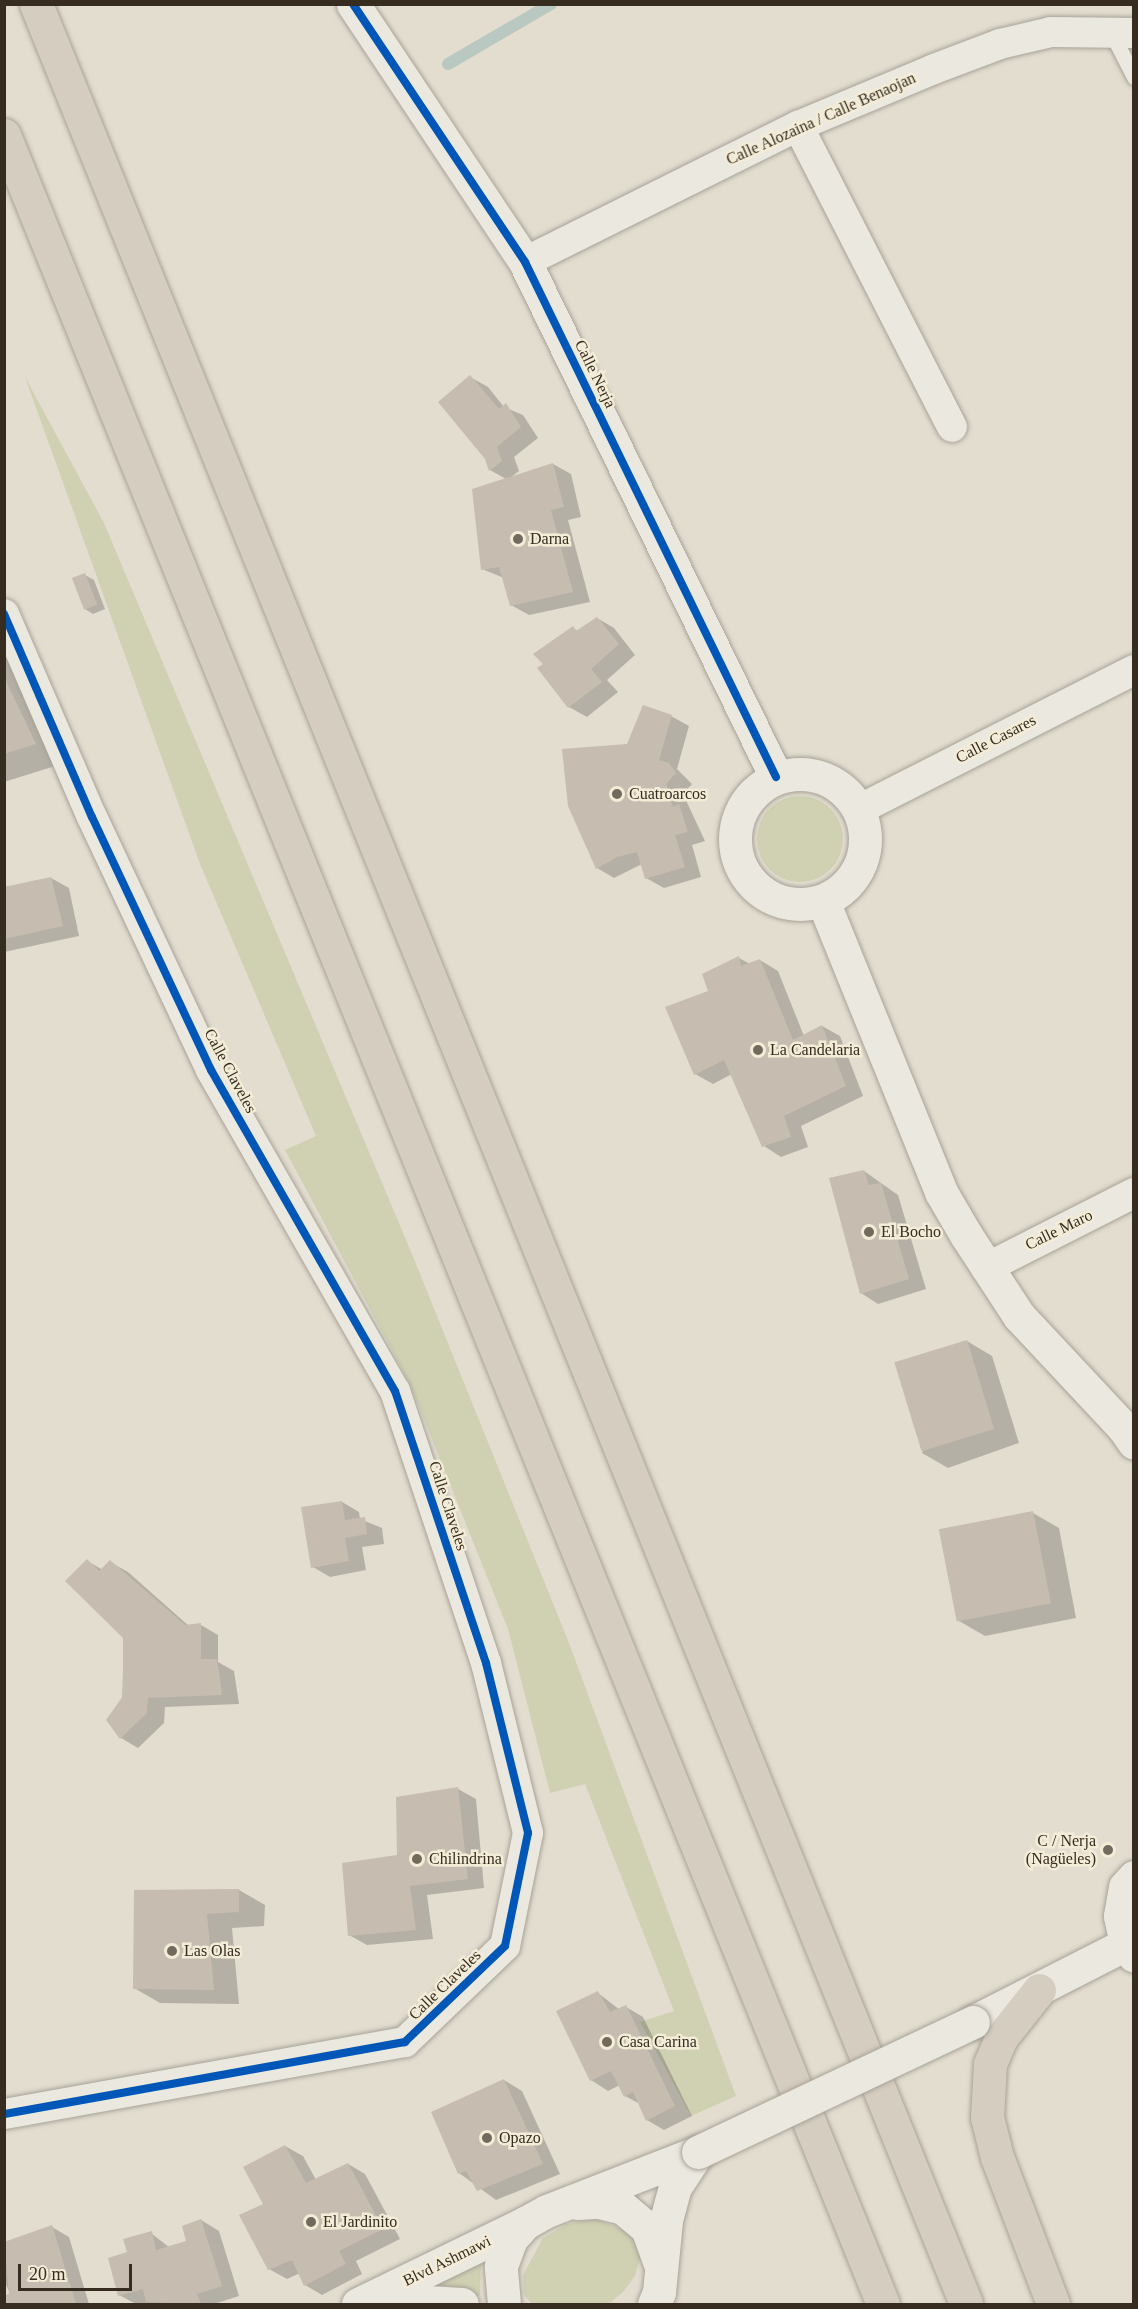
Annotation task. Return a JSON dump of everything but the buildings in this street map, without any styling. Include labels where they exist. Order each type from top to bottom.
[{"type":"highway","points":[[36,4],[966,2304]]},
{"type":"highway","points":[[4,135],[883,2304]]},
{"type":"highway","points":[[1039,1990],[1002,2038],[990,2064],[987,2117],[997,2157],[1053,2304]]},
{"type":"street","name":"Calle Nerja","points":[[353,4],[525,262],[776,777]]},
{"type":"street","name":"Calle Alozaina / Calle Benaojan","points":[[525,262],[798,126],[1000,44],[1051,32],[1123,32]]},
{"type":"street","points":[[798,126],[952,427]]},
{"type":"street","name":"Calle Claveles","points":[[4,614],[92,817],[211,1070],[395,1391],[486,1663],[528,1833],[505,1946],[405,2042],[4,2114]]},
{"type":"street","name":"Calle Casares","points":[[858,810],[1134,670]]},
{"type":"street","points":[[814,775],[832,782],[858,810],[864,830],[864,851],[856,871],[843,888],[823,901],[784,902],[765,894],[750,881],[740,863],[735,843],[737,822],[745,803],[758,788],[776,777],[814,775]]},
{"type":"street","points":[[823,901],[941,1192],[986,1268],[1019,1316],[1123,1426],[1134,1443]]},
{"type":"street","name":"Calle Maro","points":[[986,1268],[1134,1193]]},
{"type":"street","points":[[1130,1950],[1120,1916],[1125,1887],[1134,1877]]},
{"type":"street","name":"Blvd Ashmawi","points":[[364,2301],[525,2223],[698,2152],[1039,1990],[1130,1950]]},
{"type":"street","points":[[654,2304],[666,2220],[675,2187],[698,2152]]},
{"type":"street","points":[[569,2203],[599,2202],[623,2208],[647,2228],[660,2265]]},
{"type":"street","points":[[504,2304],[501,2266],[511,2239],[525,2223]]},
{"type":"street","name":"Blvd Ashmawi","points":[[364,2301],[462,2304]]},
{"type":"lane","points":[[1123,32],[1134,77]]},
{"type":"green space","points":[[25,377],[104,523],[412,1254],[569,1643],[736,2096],[691,2116],[640,2022],[674,2011],[585,1784],[550,1793],[508,1629],[409,1382],[285,1150],[316,1136],[200,864]]},
{"type":"green space","points":[[800,796],[824,803],[836,815],[843,839],[836,863],[824,875],[800,882],[776,875],[764,863],[757,839],[764,815],[776,803]]},
{"type":"green space","points":[[595,2219],[632,2233],[642,2251],[635,2276],[624,2291],[609,2304],[531,2303],[524,2295],[523,2275],[543,2238],[567,2224]]},
{"type":"green space","points":[[481,2261],[480,2295],[476,2297],[437,2284],[436,2280]]},
{"type":"waterway","points":[[448,64],[551,4]]},
{"type":"cycle path","points":[[353,4],[525,262],[776,777]]},
{"type":"cycle path","points":[[4,614],[92,817],[211,1070],[395,1391],[486,1663],[528,1833],[505,1946],[405,2042],[4,2114]]},
{"type":"place","name":"Darna","points":[[518,539]]},
{"type":"place","name":"Cuatroarcos","points":[[617,794]]},
{"type":"place","name":"La Candelaria","points":[[758,1050]]},
{"type":"place","name":"El Bocho","points":[[869,1232]]},
{"type":"place","name":"C / Nerja (Nagüeles)","points":[[1108,1850]]},
{"type":"place","name":"Chilindrina","points":[[417,1859]]},
{"type":"place","name":"Las Olas","points":[[172,1951]]},
{"type":"place","name":"Casa Carina","points":[[607,2042]]},
{"type":"place","name":"Opazo","points":[[487,2138]]},
{"type":"place","name":"El Jardinito","points":[[311,2222]]}]
